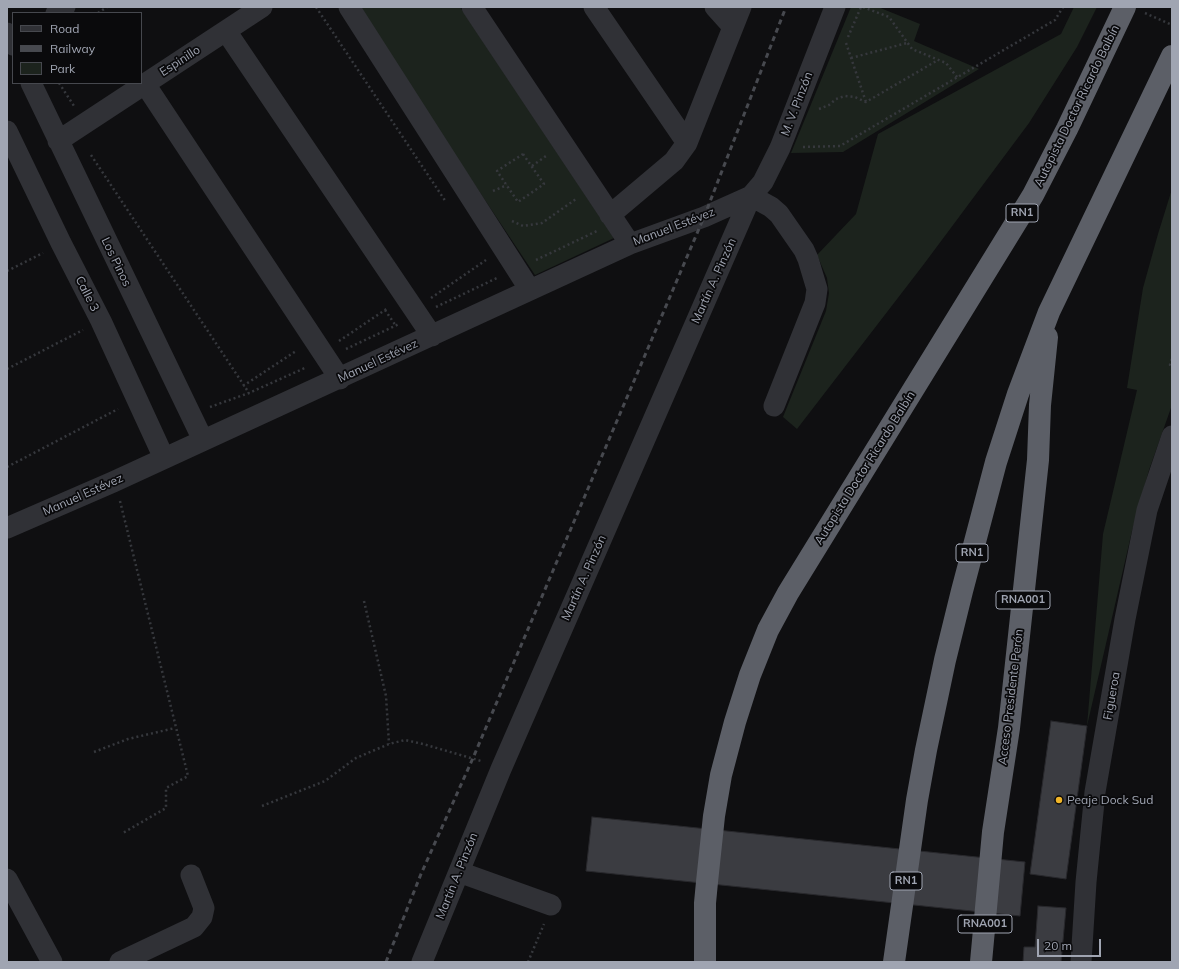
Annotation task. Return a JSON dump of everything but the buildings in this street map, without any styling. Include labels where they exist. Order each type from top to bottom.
[{"type":"highway","name":"Autopista Doctor Ricardo Balbín","points":[[705,962],[705,903],[714,816],[721,775],[735,722],[750,675],[768,630],[788,593],[1033,195],[1132,8]]},
{"type":"highway","name":"RN1","points":[[894,962],[917,800],[947,652],[996,462],[1018,394],[1049,312],[1172,56]]},
{"type":"highway","name":"Acceso Presidente Perón","points":[[981,962],[993,832],[1009,728],[1038,460],[1040,405],[1046,357],[1049,312]]},
{"type":"street","name":"Espinillo","points":[[72,131],[262,7]]},
{"type":"street","points":[[348,7],[530,290]]},
{"type":"street","points":[[472,7],[630,244]]},
{"type":"street","points":[[594,7],[687,143]]},
{"type":"street","points":[[715,7],[733,27]]},
{"type":"street","points":[[610,215],[674,161],[687,143],[741,7]]},
{"type":"street","name":"M. V. Pinzón","points":[[751,196],[764,182],[780,148],[835,7]]},
{"type":"street","points":[[226,30],[432,336]]},
{"type":"street","name":"Los Pinos","points":[[32,84],[72,131],[203,440]]},
{"type":"street","points":[[144,84],[340,379]]},
{"type":"street","name":"Calle 3","points":[[7,131],[61,243],[101,321],[164,458]]},
{"type":"street","points":[[751,196],[771,207],[779,214],[804,250],[817,289],[815,303],[774,406]]},
{"type":"street","name":"Manuel Estévez","points":[[7,528],[113,482],[340,379],[630,244],[704,216],[751,196]]},
{"type":"street","name":"Martín A. Pinzón","points":[[422,962],[501,769],[751,196]]},
{"type":"street","name":"Figueroa","points":[[1081,962],[1086,882],[1095,792],[1125,619],[1147,510],[1172,436]]},
{"type":"street","points":[[459,872],[551,905]]},
{"type":"street","points":[[120,962],[194,927],[202,917],[204,908],[192,875]]},
{"type":"street","points":[[7,879],[52,962]]},
{"type":"path","points":[[316,7],[450,208]]},
{"type":"path","points":[[843,49],[862,7],[889,18],[912,48],[946,63],[957,78]]},
{"type":"path","points":[[780,148],[840,146],[1055,20],[1062,7]]},
{"type":"path","points":[[1132,8],[1172,25]]},
{"type":"path","points":[[846,42],[866,102]]},
{"type":"path","points":[[851,58],[907,42]]},
{"type":"path","points":[[866,102],[938,60]]},
{"type":"path","points":[[59,84],[72,131],[249,393]]},
{"type":"path","points":[[819,104],[816,110],[828,105],[836,99],[846,96],[854,96],[866,102]]},
{"type":"path","points":[[532,166],[550,153]]},
{"type":"path","points":[[523,154],[532,166],[544,184],[518,202],[497,171],[523,154]]},
{"type":"path","points":[[487,194],[507,185]]},
{"type":"path","points":[[508,219],[523,226],[542,223],[580,197]]},
{"type":"path","points":[[7,271],[61,243]]},
{"type":"path","points":[[243,386],[318,346],[410,303],[503,248]]},
{"type":"path","points":[[7,369],[101,321]]},
{"type":"path","points":[[1172,359],[1170,366],[1172,368]]},
{"type":"path","points":[[7,467],[137,400]]},
{"type":"path","points":[[113,482],[122,508],[188,776],[166,788],[166,808],[123,833]]},
{"type":"path","points":[[364,601],[386,696],[389,744]]},
{"type":"path","points":[[94,752],[128,739],[175,728]]},
{"type":"path","points":[[262,806],[325,781],[356,758],[389,744],[405,740],[473,758],[501,769]]},
{"type":"path","points":[[528,962],[551,905]]},
{"type":"green space","points":[[356,7],[460,7],[614,238],[535,275]]},
{"type":"green space","points":[[851,7],[878,7],[920,24],[914,41],[979,69],[843,152],[791,153]]},
{"type":"green space","points":[[1074,7],[1097,7],[1077,47],[1029,123],[924,264],[797,429],[783,417],[826,311],[829,293],[827,278],[817,255],[856,214],[878,134],[1061,34]]},
{"type":"green space","points":[[1172,189],[1172,405],[1149,470],[1132,531],[1087,726],[1103,534],[1137,390],[1127,388],[1143,288]]},
{"type":"railway","points":[[386,962],[421,874],[473,758],[704,217],[786,7]]},
{"type":"place","name":"Peaje Dock Sud","points":[[1059,800]]}]
